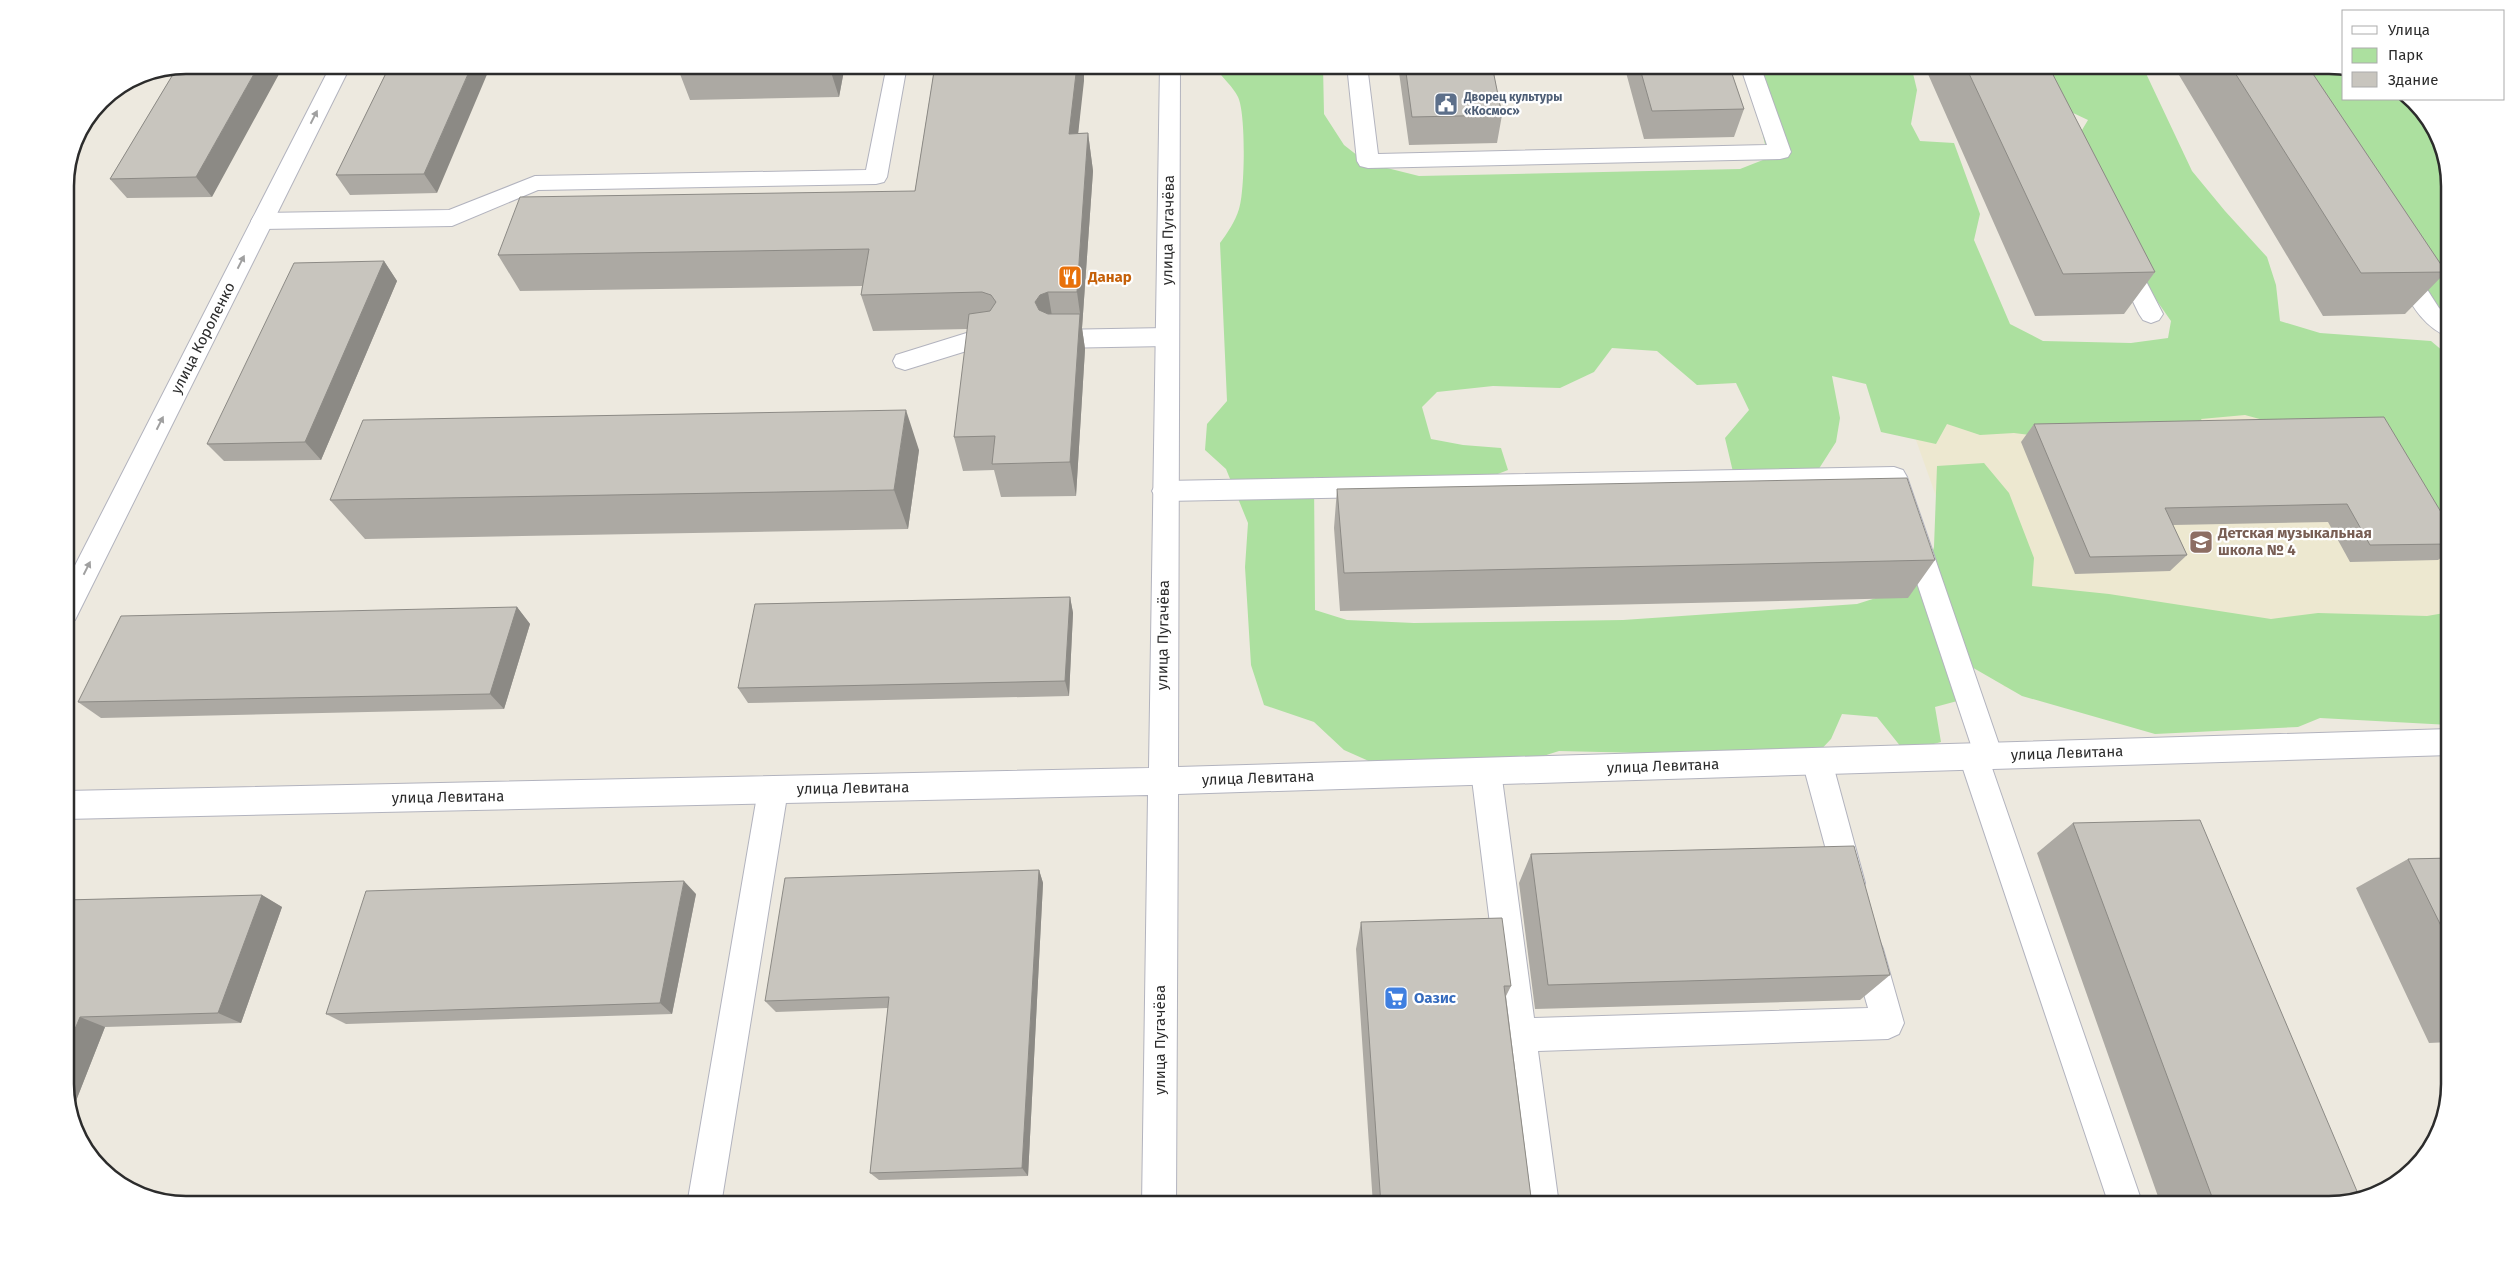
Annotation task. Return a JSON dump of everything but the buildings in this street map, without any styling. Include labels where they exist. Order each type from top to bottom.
[{"type":"street","name":"улица Короленко","points":[[74,594],[336,74]]},
{"type":"street","points":[[262,221],[452,218],[535,183],[876,177],[894,74]]},
{"type":"street","name":"улица Пугачёва","points":[[1159,1196],[1170,74]]},
{"type":"street","points":[[1358,74],[1368,161],[1780,152],[1753,74]]},
{"type":"street","points":[[2115,243],[2151,314]]},
{"type":"street","points":[[2388,247],[2431,314],[2441,321]]},
{"type":"street","points":[[1055,339],[1167,337]]},
{"type":"street","points":[[905,361],[973,340],[990,339]]},
{"type":"street","points":[[1165,491],[1894,477],[2123,1196]]},
{"type":"street","name":"улица Левитана","points":[[74,805],[1162,782],[2441,742]]},
{"type":"street","points":[[1520,1034],[1888,1023],[1817,762]]},
{"type":"street","points":[[1486,771],[1541,1196]]},
{"type":"street","points":[[706,1196],[774,790]]},
{"type":"shaded area","name":"Детская музыкальная школа № 4","points":[[1890,367],[2441,407],[2441,677],[2004,687]]},
{"type":"green space","points":[[1220,74],[1323,74],[1324,114],[1344,145],[1367,163],[1419,176],[1740,169],[1768,158],[1762,131],[1747,86],[1758,74],[1913,74],[1917,90],[1911,124],[1920,141],[1954,143],[1980,214],[1974,240],[2010,324],[2043,341],[2131,343],[2168,338],[2171,321],[2122,251],[2073,145],[2088,120],[2071,112],[2038,74],[2146,74],[2192,171],[2267,257],[2276,285],[2280,321],[2320,333],[2431,341],[2441,349],[2441,523],[2289,427],[2245,415],[2201,419],[2207,430],[2068,440],[2014,433],[1980,435],[1947,424],[1936,444],[1881,432],[1866,384],[1832,376],[1840,418],[1836,442],[1813,478],[1733,472],[1725,438],[1749,410],[1736,383],[1697,385],[1657,351],[1612,348],[1594,372],[1560,388],[1493,386],[1437,392],[1422,407],[1431,439],[1463,445],[1501,448],[1508,470],[1472,484],[1360,481],[1314,477],[1315,610],[1347,620],[1414,623],[1623,620],[1857,604],[1923,583],[1934,547],[1937,466],[1984,463],[2009,493],[2034,558],[2032,586],[2109,594],[2271,619],[2318,613],[2427,616],[2441,614],[2441,725],[2320,718],[2298,727],[2155,734],[2022,696],[1970,666],[1961,700],[1935,707],[1941,742],[1905,752],[1877,717],[1842,714],[1831,739],[1814,757],[1559,751],[1537,758],[1380,766],[1344,750],[1314,722],[1264,705],[1251,665],[1245,567],[1248,523],[1226,469],[1205,450],[1207,424],[1227,401],[1220,243],[1233,223],[1239,209],[1243,170],[1241,106],[1231,86]]},
{"type":"green space","points":[[2275,74],[2342,75],[2342,100],[2400,100],[2413,112],[2430,136],[2439,164],[2441,179],[2441,309],[2388,248]]},
{"type":"place","name":"Дворец культуры «Космос»","points":[[1446,104]]},
{"type":"place","name":"Данар","points":[[1070,277]]},
{"type":"place","name":"Детская музыкальная школа № 4","points":[[2201,542]]},
{"type":"place","name":"Оазис","points":[[1396,998]]}]
